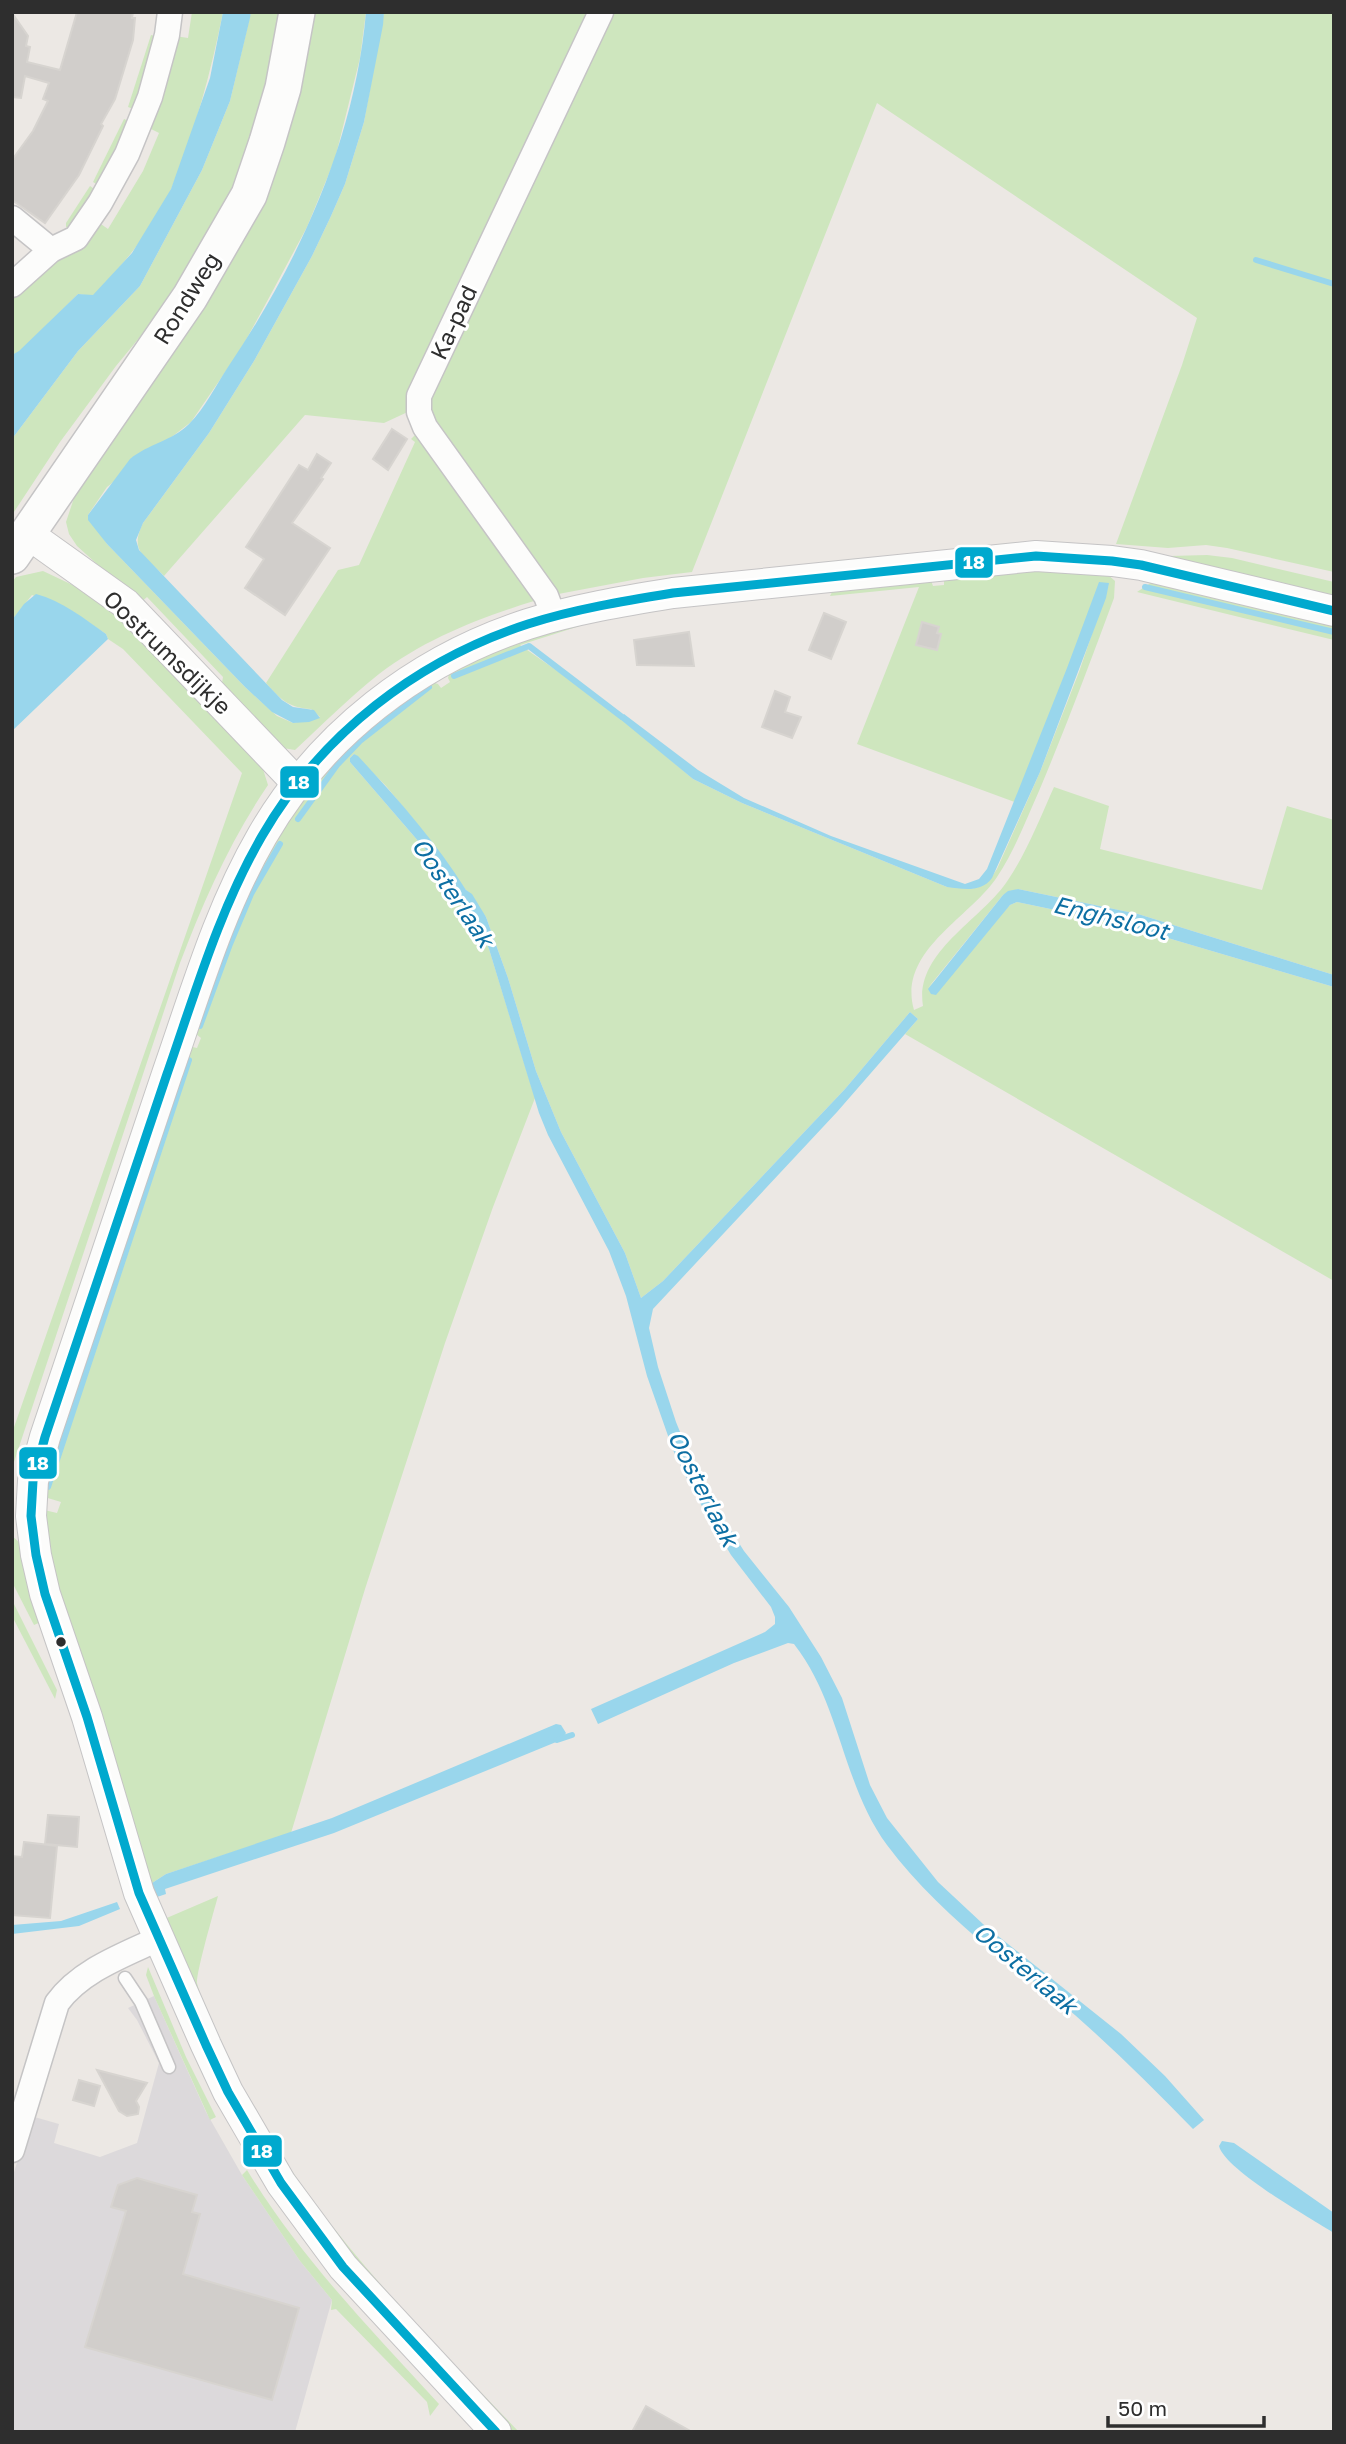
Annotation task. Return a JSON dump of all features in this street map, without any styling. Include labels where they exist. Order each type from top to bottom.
[{"type":"main road","name":"Rondweg","points":[[20,545],[190,297],[249,195],[283,88],[297,12]]},
{"type":"street","points":[[12,285],[51,250],[76,237],[100,203],[127,154],[150,97],[167,35],[170,12]]},
{"type":"street","name":"Ka-pad","points":[[554,617],[546,596],[425,426],[419,412],[419,396],[601,12]]},
{"type":"street","points":[[12,218],[51,250]]},
{"type":"street","name":"Oostrumsdijkje","points":[[20,545],[126,604],[297,783]]},
{"type":"street","points":[[496,2432],[343,2267],[281,2183],[228,2092],[139,1893],[87,1717],[22,1518],[38,1457],[212,942],[256,847],[297,783],[343,734],[390,693],[416,676],[489,638],[554,617],[673,593],[1036,556],[1141,565],[1334,611]]},
{"type":"street","points":[[12,2150],[57,2003],[68,1989],[82,1978],[160,1938]]},
{"type":"lane","points":[[125,1978],[141,2002],[169,2067]]},
{"type":"shaded area","points":[[154,1996],[206,2112],[242,2175],[300,2261],[332,2300],[295,2432],[12,2432],[12,2179],[31,2116],[59,2124],[54,2143],[100,2157],[137,2143],[159,2063],[128,2008]]},
{"type":"green space","points":[[192,12],[223,12],[195,123],[165,201],[137,245],[93,296],[78,294],[19,352],[12,355],[12,294],[53,258],[71,254],[93,223],[98,222],[108,229],[143,171],[159,133],[147,127],[175,36],[188,38]]},
{"type":"green space","points":[[251,12],[285,12],[277,52],[235,192],[177,292],[116,366],[60,442],[12,515],[12,439],[78,351],[140,286],[202,170],[230,101]]},
{"type":"green space","points":[[308,12],[366,12],[360,58],[335,159],[307,227],[241,349],[191,422],[107,487],[88,515],[107,544],[245,687],[277,716],[293,723],[320,717],[311,709],[286,702],[266,683],[338,570],[359,565],[415,442],[411,439],[420,430],[536,596],[534,601],[453,631],[415,650],[357,692],[295,750],[283,748],[221,689],[223,677],[147,597],[140,603],[77,546],[69,534],[66,522],[77,489],[178,338]]},
{"type":"green space","points":[[384,12],[594,12],[489,232],[463,272],[435,340],[412,410],[384,423],[305,415],[164,576],[141,553],[138,547],[139,533],[143,523],[209,433],[254,361],[331,216],[345,184],[364,122]]},
{"type":"green space","points":[[608,12],[1334,12],[1334,572],[1206,545],[1168,548],[1116,544],[1197,318],[877,103],[692,572],[553,595],[432,425],[429,385]]},
{"type":"green space","points":[[151,35],[159,37],[136,110],[128,107]]},
{"type":"green space","points":[[124,119],[131,122],[100,186],[93,182]]},
{"type":"green space","points":[[90,186],[97,191],[72,230],[66,227],[66,223]]},
{"type":"green space","points":[[1207,555],[1232,558],[1334,582],[1334,602],[1133,557]]},
{"type":"green space","points":[[1022,569],[1106,573],[1115,581],[1114,598],[1059,743],[1015,846],[985,892],[926,953],[916,970],[912,989],[914,1010],[923,1006],[923,987],[929,969],[939,953],[997,895],[1015,869],[1054,787],[1109,806],[1100,849],[1262,890],[1287,806],[1334,820],[1334,975],[1138,914],[1018,889],[1003,895],[928,988],[1010,905],[1017,902],[1161,936],[1334,987],[1334,1281],[905,1034],[918,1019],[910,1012],[845,1089],[663,1281],[641,1298],[625,1253],[561,1132],[536,1071],[486,917],[413,819],[386,786],[354,754],[350,762],[444,871],[479,924],[535,1098],[445,1343],[365,1589],[291,1833],[166,1874],[149,1885],[62,1621],[40,1509],[57,1513],[61,1502],[41,1496],[188,1046],[197,1048],[201,1038],[191,1030],[269,847],[333,760],[426,680],[438,684],[441,688],[450,682],[448,678],[452,665],[513,639],[589,623],[520,645],[606,705],[693,779],[742,803],[947,887],[976,888],[986,883],[997,869],[1040,772],[1079,672],[1109,584],[1020,804],[857,744],[919,587],[830,596],[834,588],[929,575],[933,586],[944,585],[944,574]]},
{"type":"green space","points":[[43,571],[98,597],[118,611],[261,763],[268,785],[219,871],[180,963],[12,1468],[12,1433],[242,773],[123,649],[72,611],[32,595],[12,620],[12,582],[16,577]]},
{"type":"green space","points":[[1155,580],[1334,623],[1334,640],[1137,592]]},
{"type":"green space","points":[[12,1536],[20,1543],[43,1621],[34,1625],[12,1582]]},
{"type":"green space","points":[[12,1600],[57,1690],[55,1699],[12,1616]]},
{"type":"green space","points":[[218,1896],[197,1983],[208,2013],[248,2098],[279,2151],[352,2250],[434,2343],[519,2432],[509,2432],[364,2276],[262,2134],[162,1920]]},
{"type":"green space","points":[[148,1967],[186,2057],[216,2117],[210,2120],[154,1996],[146,1975]]},
{"type":"green space","points":[[247,2170],[313,2263],[439,2404],[430,2416],[427,2402],[336,2309],[331,2310],[332,2300],[300,2261],[242,2175]]},
{"type":"water","points":[[223,12],[251,12],[230,101],[202,170],[140,286],[78,351],[12,439],[12,355],[78,294],[93,295],[132,253],[171,189],[210,78]]},
{"type":"water","points":[[366,12],[384,12],[383,25],[364,122],[345,184],[312,256],[254,361],[209,433],[143,523],[136,540],[139,550],[282,700],[293,707],[314,710],[320,718],[293,723],[272,712],[245,687],[107,544],[88,520],[88,515],[130,459],[175,435],[195,418],[278,285],[320,198],[336,153],[360,60]]},
{"type":"water","points":[[1099,582],[1109,583],[1106,598],[1040,772],[992,878],[977,888],[947,887],[742,803],[693,779],[620,719],[624,714],[698,770],[744,798],[831,836],[965,884],[979,879],[987,869]]},
{"type":"water","points":[[36,594],[73,611],[106,634],[108,639],[12,731],[12,620]]},
{"type":"water","name":"Oosterlaak","points":[[354,754],[415,821],[466,890],[472,894],[486,917],[536,1071],[561,1132],[625,1253],[641,1298],[663,1281],[845,1089],[910,1012],[918,1019],[837,1112],[653,1309],[649,1328],[658,1367],[689,1454],[720,1513],[744,1551],[789,1607],[821,1657],[842,1698],[870,1785],[887,1818],[938,1882],[983,1924],[1121,2034],[1165,2076],[1204,2120],[1193,2129],[1073,2014],[991,1950],[949,1913],[898,1859],[872,1821],[860,1796],[822,1692],[810,1667],[794,1644],[788,1643],[734,1663],[598,1724],[591,1709],[765,1632],[775,1624],[775,1617],[771,1607],[731,1555],[693,1491],[673,1450],[647,1376],[626,1296],[609,1251],[539,1113],[479,924],[444,871],[350,762]]},
{"type":"water","name":"Enghsloot","points":[[1018,889],[1138,914],[1334,975],[1334,987],[1161,936],[1017,902],[1010,905],[936,995],[931,994],[928,989],[1003,895]]},
{"type":"water","points":[[556,1724],[561,1725],[566,1733],[561,1740],[334,1833],[165,1889],[166,1894],[154,1898],[149,1885],[166,1874],[332,1818]]},
{"type":"water","points":[[117,1902],[120,1909],[79,1926],[12,1934],[12,1925],[61,1921]]},
{"type":"water","points":[[1222,2141],[1234,2143],[1334,2213],[1334,2233],[1236,2168],[1219,2146]]},
{"type":"building","points":[[77,12],[133,12],[133,40],[115,99],[101,124],[103,126],[79,175],[45,223],[12,200],[12,160],[33,131],[48,101],[43,99],[49,83],[25,76],[21,98],[12,97],[12,13],[28,36],[26,46],[30,47],[27,62],[60,70]]},
{"type":"building","points":[[392,429],[407,439],[388,470],[373,459]]},
{"type":"building","points":[[317,454],[331,463],[292,523],[330,548],[285,615],[245,588],[264,559],[246,547],[299,465],[308,470]]},
{"type":"building","points":[[824,613],[846,622],[831,659],[809,650]]},
{"type":"building","points":[[922,622],[939,627],[937,633],[941,634],[937,650],[916,645]]},
{"type":"building","points":[[689,632],[694,666],[637,665],[634,640]]},
{"type":"building","points":[[775,691],[790,697],[785,712],[801,717],[792,738],[762,727]]},
{"type":"building","points":[[48,1815],[79,1817],[77,1847],[45,1844]]},
{"type":"building","points":[[24,1842],[57,1846],[50,1918],[12,1915],[12,1856],[22,1857]]},
{"type":"building","points":[[97,2070],[147,2083],[136,2101],[138,2114],[127,2116],[119,2111]]},
{"type":"building","points":[[79,2080],[100,2086],[94,2106],[73,2100]]},
{"type":"building","points":[[137,2178],[197,2195],[192,2212],[200,2214],[183,2274],[299,2308],[272,2400],[85,2347],[126,2211],[111,2207],[118,2185]]},
{"type":"building","points":[[646,2406],[692,2432],[632,2432]]},
{"type":"waterway","points":[[1256,260],[1334,284]]},
{"type":"waterway","points":[[1145,587],[1334,632]]},
{"type":"waterway","points":[[454,676],[529,646],[622,717]]},
{"type":"waterway","points":[[298,819],[337,765],[360,741],[429,687]]},
{"type":"waterway","points":[[200,1026],[251,894],[280,844]]},
{"type":"waterway","points":[[48,1487],[189,1060]]},
{"type":"waterway","points":[[557,1740],[572,1735]]},
{"type":"transit line","name":"18","points":[[496,2432],[343,2267],[281,2183],[228,2092],[139,1893],[87,1717],[45,1594],[36,1555],[31,1516],[33,1481],[45,1437],[198,983],[233,893],[262,836],[286,799],[313,765],[376,705],[411,680],[487,639],[564,614],[673,593],[1036,556],[1141,565],[1334,611]]}]
